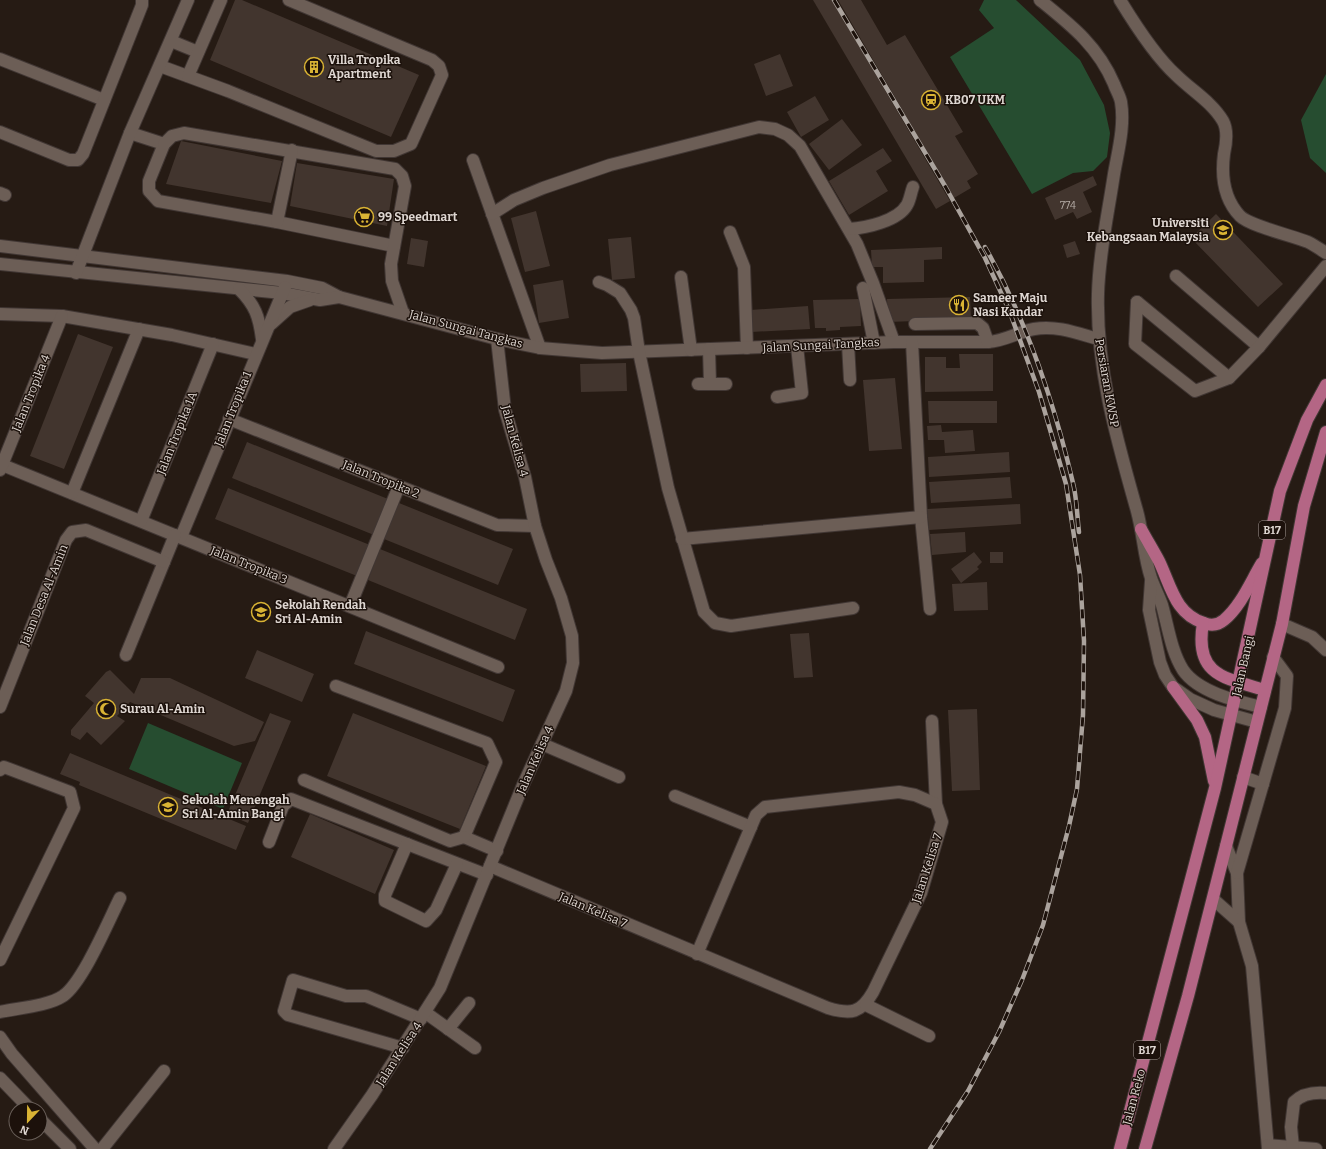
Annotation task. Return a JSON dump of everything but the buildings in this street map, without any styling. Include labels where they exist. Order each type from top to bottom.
[{"type":"main road","name":"Jalan Bangi","points":[[1173,952],[1232,715],[1280,491],[1307,420],[1326,385]]},
{"type":"main road","name":"B17","points":[[1213,899],[1282,624],[1304,506],[1326,432]]},
{"type":"main road","points":[[1141,529],[1159,562],[1179,607],[1189,616],[1203,623],[1214,625],[1224,620],[1234,608],[1267,555]]},
{"type":"main road","points":[[1203,623],[1201,646],[1208,666],[1215,673],[1239,683],[1265,690]]},
{"type":"main road","points":[[1173,687],[1196,720],[1205,738],[1215,788]]},
{"type":"main road","name":"Jalan Reko","points":[[1145,1149],[1188,996],[1213,899]]},
{"type":"main road","name":"Jalan Reko","points":[[1120,1149],[1173,952]]},
{"type":"street","points":[[0,132],[69,160],[78,160],[83,154],[142,5],[142,0]]},
{"type":"street","points":[[76,273],[130,133],[188,0]]},
{"type":"street","points":[[188,76],[221,0]]},
{"type":"street","points":[[160,66],[376,151],[394,151],[411,144],[442,75],[440,66],[432,60],[289,0]]},
{"type":"street","name":"Persiaran KWSP","points":[[1040,0],[1070,24],[1097,53],[1109,73],[1121,101],[1121,136],[1104,235],[1098,292],[1098,339],[1102,366],[1122,462],[1141,529],[1151,578],[1161,603],[1176,657],[1183,670],[1192,680],[1216,694],[1235,701],[1261,707]]},
{"type":"street","points":[[1120,0],[1135,25],[1175,74],[1208,102],[1224,122],[1226,140],[1224,157],[1225,192],[1230,203],[1241,218],[1264,228],[1308,242],[1326,253]]},
{"type":"street","points":[[171,41],[198,52]]},
{"type":"street","points":[[0,59],[104,100]]},
{"type":"street","points":[[492,214],[514,200],[543,188],[610,165],[759,127],[775,129],[788,135],[800,146],[849,229],[873,283],[894,342]]},
{"type":"street","points":[[130,133],[164,144]]},
{"type":"street","points":[[394,246],[277,222],[158,201],[149,191],[149,181],[164,144],[172,136],[184,133],[292,150],[395,170],[402,176],[405,186],[391,264],[392,281],[403,313]]},
{"type":"street","points":[[277,222],[292,150]]},
{"type":"street","points":[[473,160],[492,214],[534,347]]},
{"type":"street","points":[[849,229],[868,227],[892,218],[907,205],[913,187]]},
{"type":"street","points":[[730,232],[744,267],[747,348]]},
{"type":"street","points":[[0,246],[287,281],[322,288],[339,297]]},
{"type":"street","points":[[0,264],[282,293],[320,300],[339,297]]},
{"type":"street","points":[[1229,378],[1137,302],[1135,344],[1195,391],[1229,378],[1259,347],[1326,266]]},
{"type":"street","points":[[1176,276],[1259,347]]},
{"type":"street","points":[[681,277],[691,350]]},
{"type":"street","name":"Jalan Tropika 1","points":[[126,655],[164,562],[178,536],[287,281]]},
{"type":"street","points":[[599,282],[620,293],[631,310],[668,488],[704,612],[715,622],[731,626],[853,608]]},
{"type":"street","points":[[863,288],[874,343]]},
{"type":"street","points":[[239,289],[251,301],[257,312],[262,340]]},
{"type":"street","name":"Jalan Sungai Tangkas","points":[[339,297],[497,339],[534,347],[602,353],[894,342],[988,342],[999,341],[1032,330],[1050,328],[1058,328],[1098,339]]},
{"type":"street","points":[[268,327],[290,307],[312,299]]},
{"type":"street","points":[[0,314],[62,316],[139,329],[256,354]]},
{"type":"street","name":"Jalan Tropika 4","points":[[1,466],[62,316]]},
{"type":"street","points":[[915,324],[977,323],[983,328],[988,342]]},
{"type":"street","points":[[72,493],[139,329]]},
{"type":"street","name":"Jalan Kelisa 4","points":[[334,1149],[403,1048],[440,988],[523,785],[566,691],[573,663],[572,636],[561,598],[546,560],[535,526],[525,477],[505,410],[497,339]]},
{"type":"street","points":[[912,342],[921,517],[930,609]]},
{"type":"street","name":"Jalan Tropika 1A","points":[[141,521],[213,344]]},
{"type":"street","points":[[848,344],[850,380]]},
{"type":"street","points":[[777,397],[802,393],[797,346]]},
{"type":"street","points":[[708,349],[704,384],[726,384]]},
{"type":"street","name":"Jalan Tropika 2","points":[[229,419],[497,525],[535,526]]},
{"type":"street","name":"Jalan Tropika 3","points":[[1,466],[72,493],[498,667]]},
{"type":"street","points":[[350,606],[399,486]]},
{"type":"street","points":[[682,539],[921,517]]},
{"type":"street","name":"Jalan Desa Al-Amin","points":[[0,707],[66,540],[72,532],[86,530],[164,562]]},
{"type":"street","name":"Persiaran KWSP","points":[[1151,578],[1149,610],[1160,662],[1165,675],[1173,687],[1190,699],[1214,710],[1257,722]]},
{"type":"street","points":[[1282,624],[1312,637],[1326,650]]},
{"type":"street","points":[[1273,657],[1287,676],[1288,688],[1285,708],[1237,873],[1239,922],[1252,966],[1268,1147],[1316,1149]]},
{"type":"street","points":[[336,686],[487,743],[496,762],[464,837]]},
{"type":"street","name":"Jalan Kelisa 7","points":[[269,842],[283,806],[291,799],[457,864],[489,871],[840,1012],[853,1012],[866,1005],[921,893],[942,822],[936,804],[932,721]]},
{"type":"street","points":[[542,744],[620,776]]},
{"type":"street","points":[[0,770],[4,767],[70,792],[74,808],[0,960]]},
{"type":"street","points":[[1243,777],[1263,784]]},
{"type":"street","points":[[304,780],[450,840],[464,837],[497,851]]},
{"type":"street","points":[[696,954],[756,814],[765,807],[777,804],[899,792],[915,795],[936,804]]},
{"type":"street","points":[[676,796],[751,827]]},
{"type":"street","points":[[407,844],[385,894],[385,901],[426,921],[436,910],[457,864]]},
{"type":"street","points":[[1226,846],[1237,873]]},
{"type":"street","points":[[0,1012],[44,1003],[62,996],[78,980],[120,898]]},
{"type":"street","points":[[1213,899],[1239,922]]},
{"type":"street","points":[[403,1048],[288,1015],[284,1011],[284,1005],[293,980],[346,996],[366,996],[424,1016],[448,1029],[475,1048]]},
{"type":"street","points":[[448,1029],[469,1003]]},
{"type":"street","points":[[866,1005],[929,1036]]},
{"type":"street","points":[[0,1037],[12,1054],[95,1149]]},
{"type":"street","points":[[102,1149],[164,1071]]},
{"type":"street","points":[[0,1078],[22,1101]]},
{"type":"street","points":[[1293,1147],[1291,1127],[1294,1102],[1300,1096],[1320,1092],[1326,1093]]},
{"type":"street","points":[[48,1127],[70,1149]]},
{"type":"green space","points":[[984,0],[1016,0],[1080,60],[1104,105],[1110,133],[1107,157],[1093,171],[1073,173],[1032,194],[950,57],[994,28],[979,10]]},
{"type":"green space","points":[[1326,74],[1326,173],[1310,158],[1301,120]]},
{"type":"green space","points":[[148,723],[242,763],[223,809],[129,769]]},
{"type":"railway","points":[[834,0],[945,186],[985,258],[1009,310],[1039,392],[1066,484],[1080,575],[1084,641],[1083,715],[1077,789],[1069,826],[1043,925],[1022,980],[999,1032],[968,1091],[930,1149]]},
{"type":"railway","points":[[985,247],[1000,274],[1026,332],[1048,392],[1073,483],[1079,532]]},
{"type":"place","name":"Villa Tropika Apartment","points":[[314,67]]},
{"type":"place","name":"KB07 UKM","points":[[931,100]]},
{"type":"place","name":"99 Speedmart","points":[[364,217]]},
{"type":"place","name":"Universiti Kebangsaan Malaysia","points":[[1223,230]]},
{"type":"place","name":"Sameer Maju Nasi Kandar","points":[[959,305]]},
{"type":"place","name":"Sekolah Rendah Sri Al-Amin","points":[[261,612]]},
{"type":"place","name":"Surau Al-Amin","points":[[106,709]]},
{"type":"place","name":"Sekolah Menengah Sri Al-Amin Bangi","points":[[168,807]]}]
